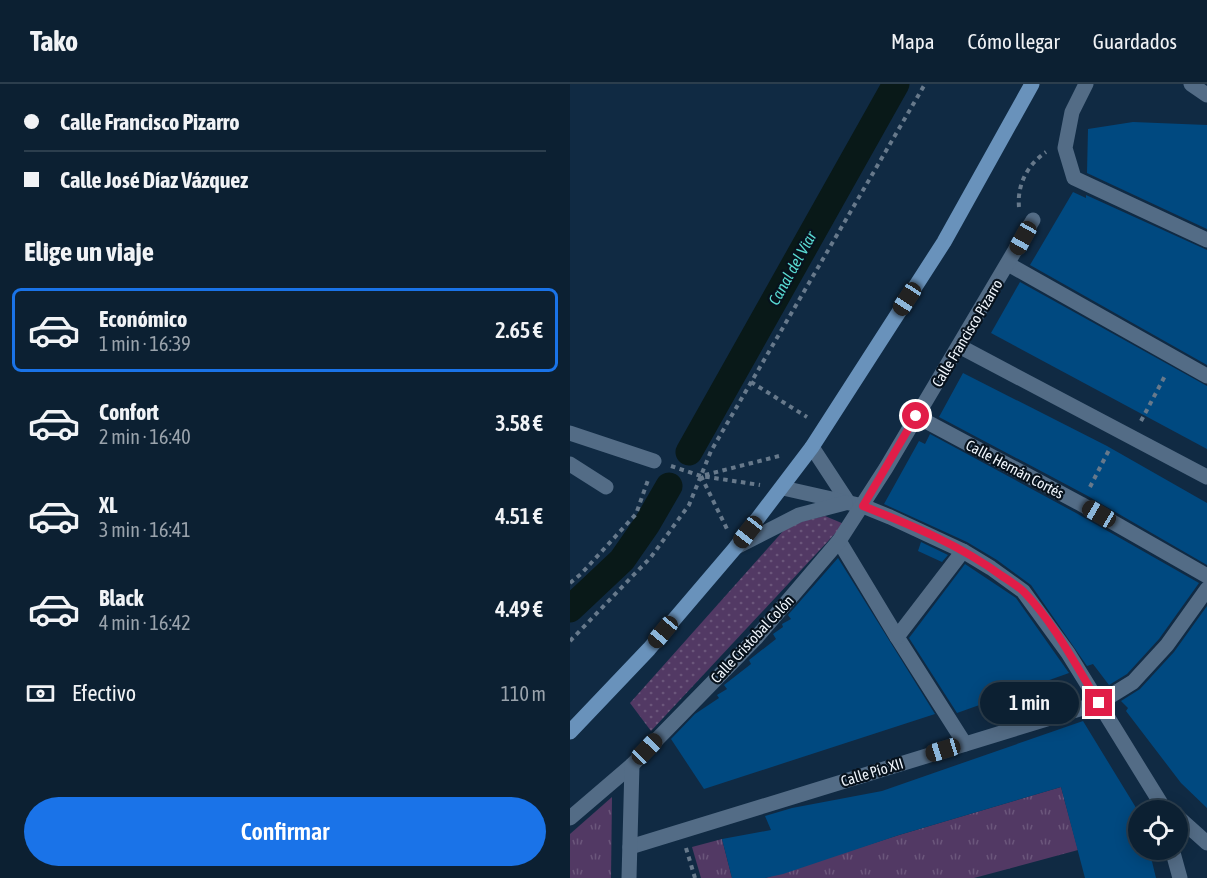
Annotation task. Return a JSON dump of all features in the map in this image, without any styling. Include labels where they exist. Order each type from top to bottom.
[{"type":"main road","points":[[570,732],[649,649],[783,488],[812,447],[944,242],[1032,84]]},
{"type":"main road","points":[[570,717],[649,649]]},
{"type":"street","points":[[1086,84],[1072,112],[1065,148],[1074,178],[1207,240]]},
{"type":"street","points":[[1191,84],[1207,95]]},
{"type":"street","name":"Calle Francisco Pizarro","points":[[856,504],[916,416],[1032,220]]},
{"type":"street","points":[[1008,264],[1207,376]]},
{"type":"street","points":[[959,346],[1207,477]]},
{"type":"street","name":"Calle Hernán Cortés","points":[[916,416],[1081,504],[1207,576]]},
{"type":"street","points":[[570,433],[654,461]]},
{"type":"street","points":[[812,447],[856,504]]},
{"type":"street","points":[[570,464],[606,487]]},
{"type":"street","points":[[783,488],[856,504],[932,535],[991,568],[1023,591],[1068,653],[1159,800]]},
{"type":"street","points":[[736,547],[799,515],[856,504]]},
{"type":"street","name":"Calle Cristobal Colón","points":[[570,818],[632,765],[756,638],[839,541],[856,504]]},
{"type":"street","points":[[839,541],[965,744]]},
{"type":"street","points":[[897,637],[963,551]]},
{"type":"street","name":"Calle Pío XII","points":[[630,847],[1099,703],[1134,682],[1167,645],[1207,589]]},
{"type":"street","points":[[629,878],[632,765]]},
{"type":"street","points":[[1188,826],[1207,843]]},
{"type":"street","points":[[1175,860],[1180,878]]},
{"type":"path","points":[[570,641],[651,557],[689,505],[711,451],[925,84]]},
{"type":"path","points":[[1032,220],[1019,207],[1018,192],[1023,178],[1034,162],[1044,153],[1065,148]]},
{"type":"path","points":[[1081,504],[1174,358]]},
{"type":"path","points":[[751,382],[810,420]]},
{"type":"path","points":[[701,476],[812,447]]},
{"type":"path","points":[[570,583],[636,514],[654,461],[701,476],[783,488]]},
{"type":"path","points":[[701,476],[736,547]]},
{"type":"path","points":[[680,830],[695,878]]},
{"type":"green space","points":[[825,516],[844,524],[651,731],[630,703],[784,530],[803,521]]},
{"type":"green space","points":[[1061,787],[1078,850],[974,878],[765,878],[899,835]]},
{"type":"green space","points":[[612,797],[611,878],[570,878],[570,834]]},
{"type":"green space","points":[[722,839],[732,878],[701,878],[692,847]]},
{"type":"building","points":[[1133,122],[1207,125],[1207,229],[1087,173],[1088,129]]},
{"type":"building","points":[[1073,192],[1086,198],[1086,195],[1207,250],[1207,365],[1030,265]]},
{"type":"building","points":[[1020,282],[1207,386],[1207,449],[991,333]]},
{"type":"building","points":[[963,373],[1107,446],[1207,503],[1207,565],[1086,495],[939,417]]},
{"type":"building","points":[[930,434],[1199,583],[1159,639],[1127,674],[1109,685],[1093,664],[1087,666],[1031,585],[967,542],[884,504],[919,441],[925,444]]},
{"type":"building","points":[[921,542],[948,555],[942,562],[918,551]]},
{"type":"building","points":[[838,558],[935,714],[704,789],[671,739],[695,714],[719,698],[717,695],[727,689],[724,685],[751,664],[749,660],[776,639],[773,634],[783,627],[782,624],[791,619],[788,615]]},
{"type":"building","points":[[965,564],[1016,598],[1069,673],[957,713],[909,638]]},
{"type":"building","points":[[1207,606],[1207,808],[1181,783],[1126,711],[1128,708],[1121,701],[1140,689],[1174,652]]},
{"type":"building","points":[[1083,721],[1131,800],[1128,800],[1128,860],[1152,860],[1156,878],[1085,878],[1061,787],[899,835],[783,874],[765,878],[732,878],[722,839],[771,830],[765,816],[792,808],[882,791]]},
{"type":"waterway","name":"Canal del Viar","points":[[689,452],[896,84]]},
{"type":"waterway","name":"Canal del Viar","points":[[570,609],[622,560],[647,524],[669,486]]},
{"type":"route","points":[[916,416],[863,506],[932,535],[963,551],[1023,591],[1068,653],[1099,703]]}]
